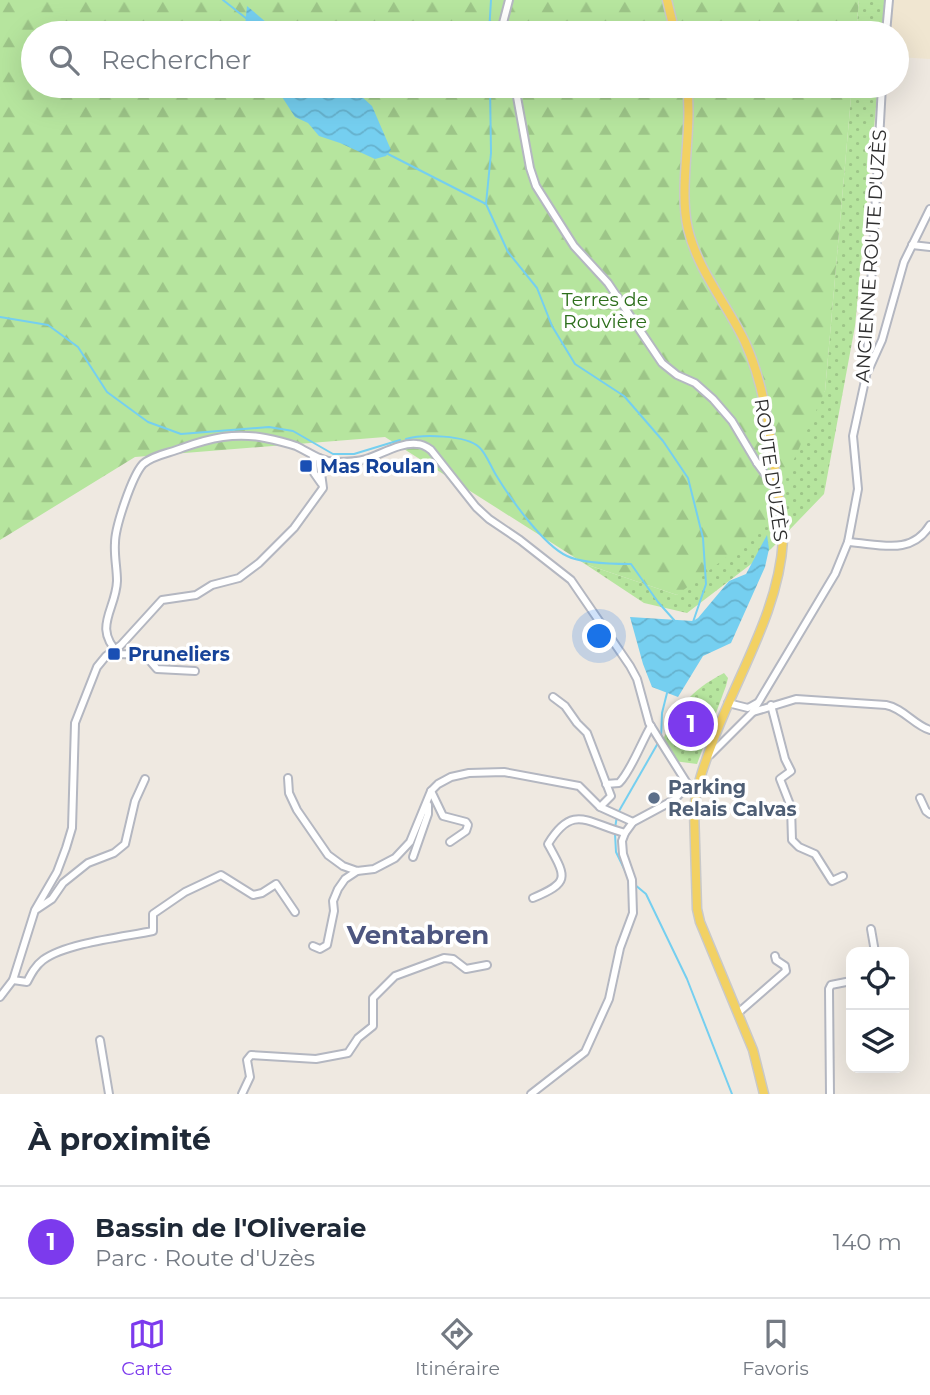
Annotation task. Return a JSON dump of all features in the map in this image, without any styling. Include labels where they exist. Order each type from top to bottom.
[{"type":"main road","points":[[667,0],[672,21]]},
{"type":"main road","name":"ROUTE D'UZÈS","points":[[688,98],[690,125],[686,187],[687,227],[704,270],[755,366],[784,535],[782,565],[772,600],[728,703],[695,796],[699,922],[753,1050],[764,1094]]},
{"type":"street","points":[[504,21],[509,0]]},
{"type":"street","points":[[887,21],[889,0]]},
{"type":"street","points":[[517,98],[530,168],[536,186],[574,246],[608,282],[662,363],[677,375],[695,383],[732,421],[778,492]]},
{"type":"street","name":"ANCIENNE ROUTE D'UZÈS","points":[[707,758],[752,713],[835,574],[848,541],[858,481],[853,436],[866,376],[881,98]]},
{"type":"street","points":[[866,376],[882,340],[904,262],[930,209]]},
{"type":"street","points":[[912,246],[930,247]]},
{"type":"street","points":[[757,463],[762,465],[766,461],[768,430]]},
{"type":"street","points":[[195,671],[157,669],[145,655],[119,654],[107,634],[105,619],[117,590],[114,543],[117,526],[137,473],[144,464],[198,442],[239,435],[266,438],[296,446],[329,462],[349,463],[415,443],[432,450],[476,507],[489,519],[530,546],[571,580],[631,666],[651,726],[695,796]]},
{"type":"street","points":[[0,997],[13,980],[35,910],[57,872],[72,828],[75,723],[97,667],[162,600],[197,595],[212,585],[239,578],[259,563],[294,528],[319,494],[323,484],[316,457]]},
{"type":"street","points":[[757,463],[775,472]]},
{"type":"street","points":[[763,472],[775,472]]},
{"type":"street","points":[[848,541],[898,546],[911,544],[924,535],[930,525]]},
{"type":"street","points":[[553,697],[565,706],[587,733],[611,796],[600,807]]},
{"type":"street","points":[[752,713],[796,699],[893,706],[921,728],[930,730]]},
{"type":"street","points":[[728,703],[739,708],[748,708],[758,702]]},
{"type":"street","points":[[772,705],[785,759],[791,772],[780,779],[790,807],[792,840],[799,848],[815,854],[832,881],[843,876]]},
{"type":"street","points":[[739,708],[743,721]]},
{"type":"street","points":[[723,716],[729,725],[737,727]]},
{"type":"street","points":[[606,784],[619,783],[626,776],[651,726]]},
{"type":"street","points":[[288,778],[289,793],[297,810],[328,855],[343,866],[357,871],[374,869],[395,858],[410,842],[431,791],[451,777],[469,773],[504,772],[579,786],[600,807],[633,822]]},
{"type":"street","points":[[35,910],[52,900],[63,883],[88,863],[114,853],[125,844],[135,801],[145,779]]},
{"type":"street","points":[[531,1094],[562,1068],[581,1057],[609,999],[620,948],[633,913],[632,883],[623,854],[622,841],[625,833],[633,822],[674,800],[687,786]]},
{"type":"street","points":[[431,791],[443,816],[468,825],[466,831],[455,836],[450,842]]},
{"type":"street","points":[[920,798],[930,814]]},
{"type":"street","points":[[413,857],[428,814],[428,803]]},
{"type":"street","points":[[533,898],[554,889],[561,882],[562,870],[548,844],[567,820],[578,818],[625,833]]},
{"type":"street","points":[[313,946],[320,949],[327,945],[334,911],[333,901],[345,879],[357,871]]},
{"type":"street","points":[[13,980],[27,982],[44,959],[66,950],[153,931],[153,914],[186,892],[221,875],[253,894],[262,893],[276,884],[296,912]]},
{"type":"street","points":[[871,929],[874,947]]},
{"type":"street","points":[[738,1013],[786,971],[785,966],[776,960],[775,956]]},
{"type":"street","points":[[242,1094],[250,1077],[247,1060],[251,1055],[316,1059],[348,1053],[358,1038],[373,1026],[373,998],[395,976],[444,958],[453,959],[466,969],[487,965]]},
{"type":"street","points":[[830,1094],[828,989],[831,985],[846,982]]},
{"type":"street","points":[[100,1040],[109,1094]]},
{"type":"shaded area","points":[[893,0],[930,0],[930,59],[909,58],[909,21],[892,21]]},
{"type":"green space","name":"Terres de Rouvière","points":[[0,0],[859,0],[857,21],[21,21],[21,98],[851,98],[825,391],[762,530],[677,595],[585,564],[385,437],[135,457],[0,540]]},
{"type":"green space","points":[[859,0],[885,0],[883,21],[857,21]]},
{"type":"green space","points":[[851,98],[877,98],[855,326],[824,494],[771,549],[687,613],[644,603],[585,564],[677,595],[825,391]]},
{"type":"green space","points":[[724,673],[728,678],[726,686],[697,764],[674,761],[662,741],[674,718],[693,694]]},
{"type":"water","points":[[247,6],[265,21],[246,21]]},
{"type":"water","points":[[283,98],[363,98],[372,106],[391,150],[386,156],[375,159],[319,136],[308,123],[295,117]]},
{"type":"water","points":[[767,535],[769,549],[765,567],[731,643],[703,656],[678,697],[652,687],[630,617],[693,621],[729,581],[746,574]]},
{"type":"waterway","points":[[223,0],[247,19]]},
{"type":"waterway","points":[[490,21],[491,0]]},
{"type":"waterway","points":[[490,98],[491,153],[486,204],[508,252],[537,288],[552,326],[575,364],[624,396],[663,441],[688,478],[703,538],[706,584],[693,622]]},
{"type":"waterway","points":[[388,154],[486,204]]},
{"type":"waterway","points":[[0,317],[48,325],[78,347],[107,392],[148,422],[181,434],[269,427],[293,431],[333,454],[354,454],[400,440]]},
{"type":"waterway","points":[[406,439],[422,436],[444,437],[464,440],[479,447],[518,508],[548,542],[573,558],[598,563],[631,564],[674,620]]},
{"type":"waterway","points":[[661,739],[662,713],[667,693]]},
{"type":"waterway","points":[[619,811],[658,743]]},
{"type":"waterway","points":[[615,828],[617,816]]},
{"type":"waterway","points":[[615,834],[616,852],[630,881]]},
{"type":"waterway","points":[[634,884],[646,894],[687,979],[732,1094]]},
{"type":"place","name":"Mas Roulan","points":[[306,466]]},
{"type":"place","name":"Pruneliers","points":[[114,654]]},
{"type":"place","name":"Bassin de l'Oliveraie","points":[[691,724]]},
{"type":"place","name":"Parking Relais Calvas","points":[[654,798]]},
{"type":"district","name":"Ventabren","points":[[418,935]]}]
